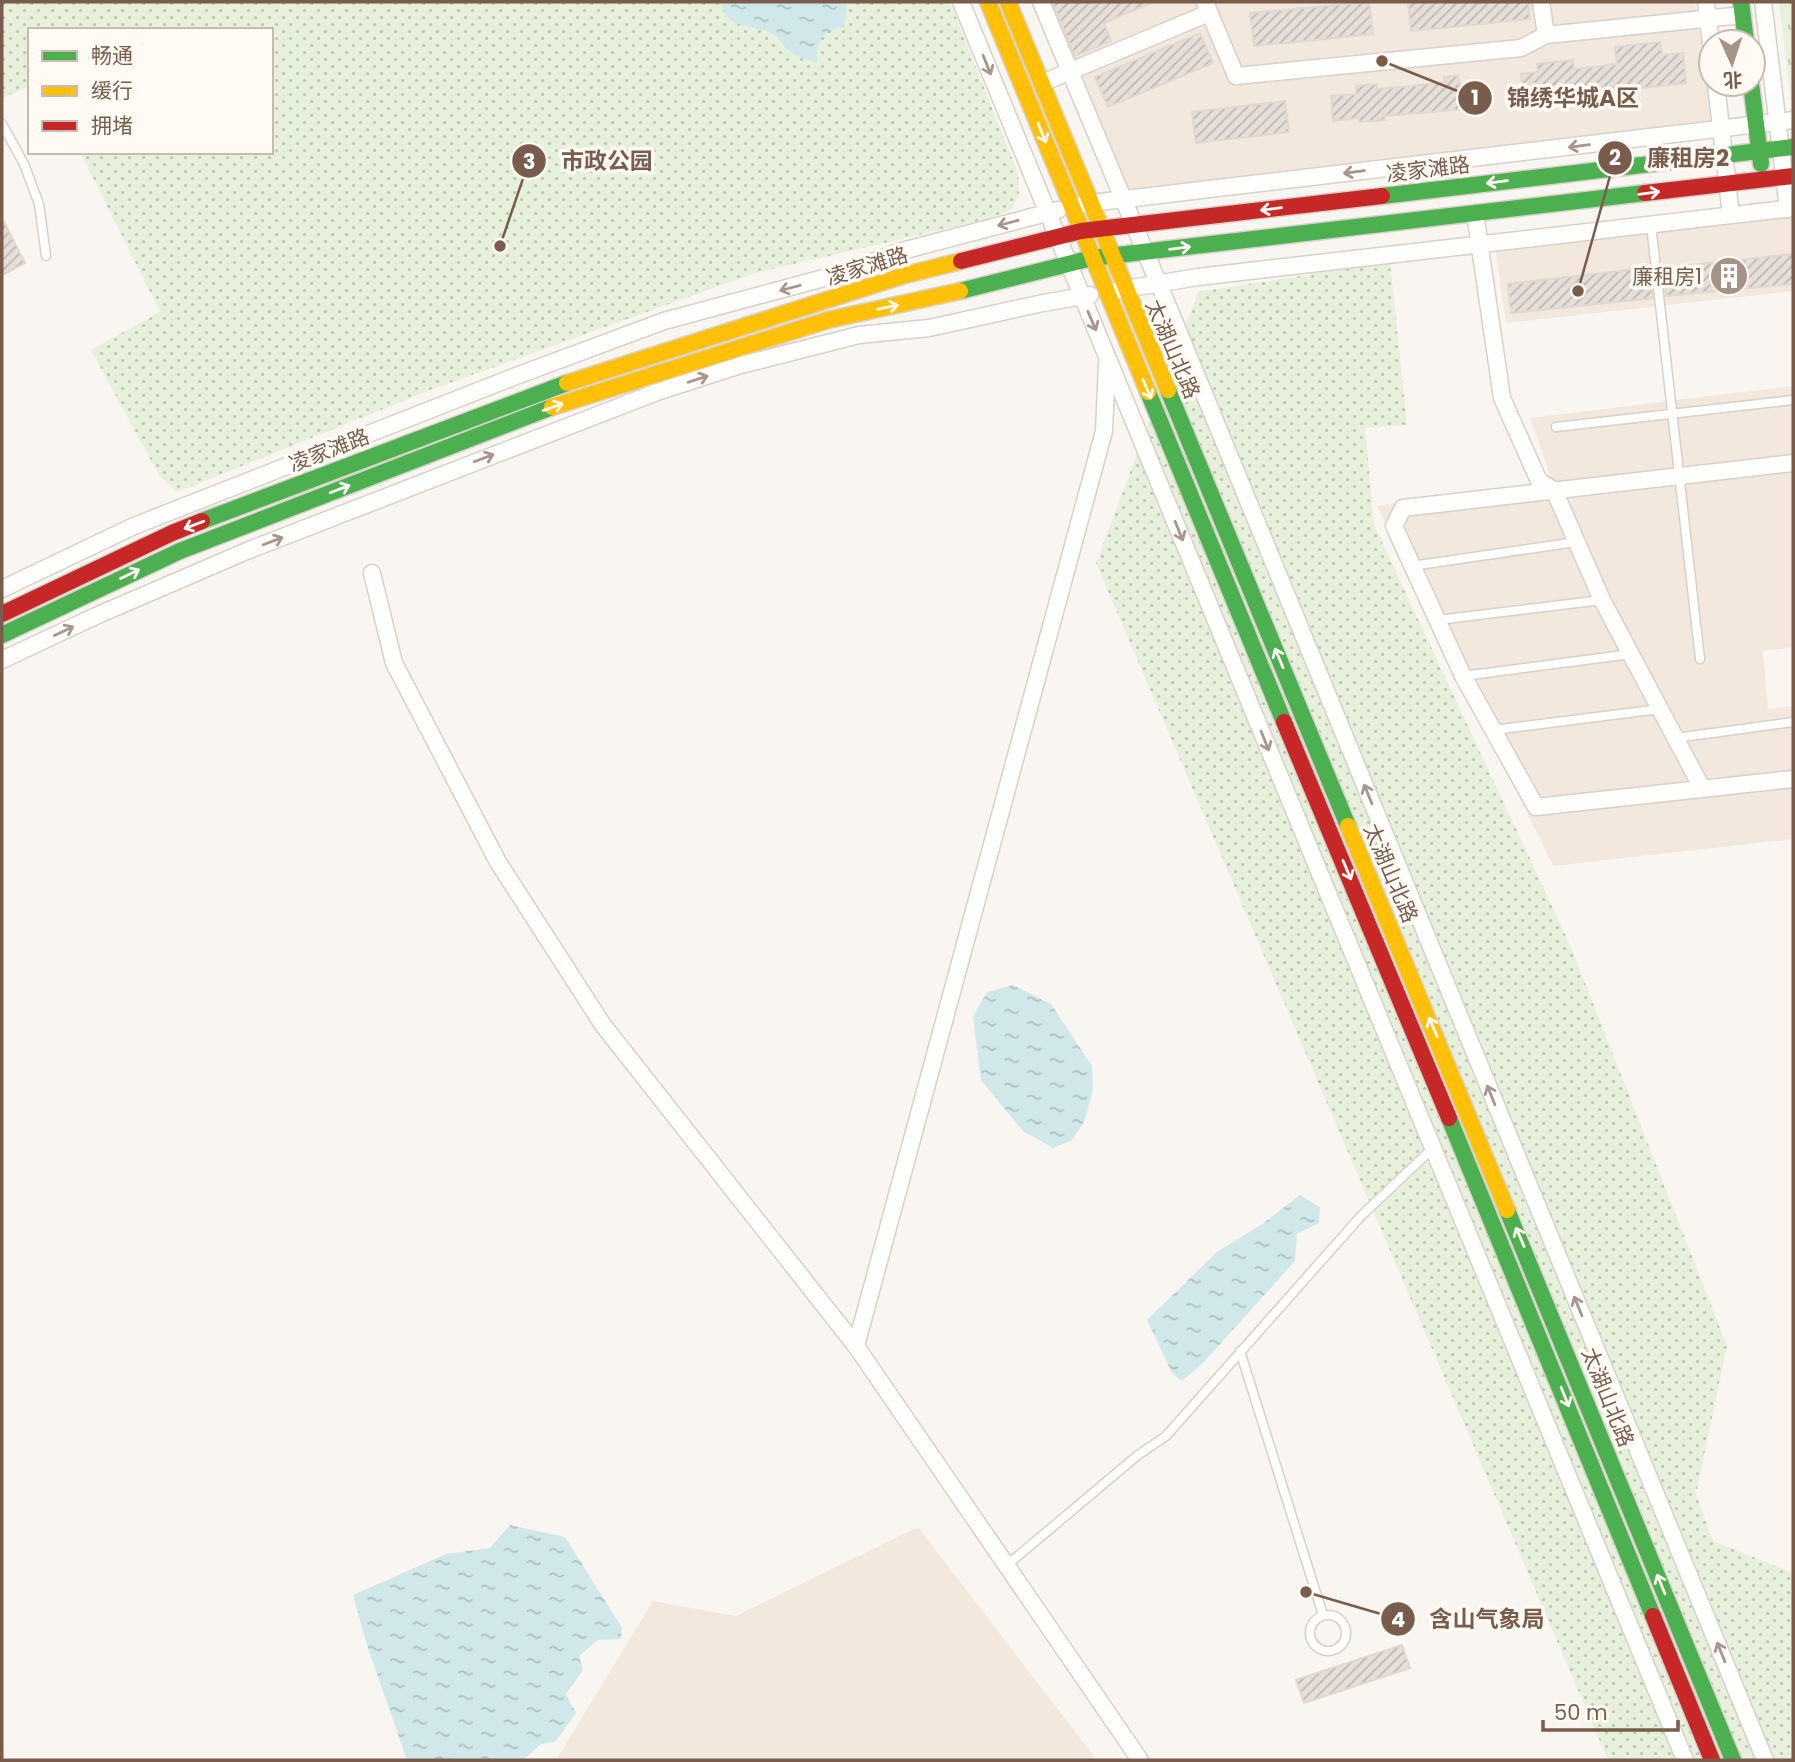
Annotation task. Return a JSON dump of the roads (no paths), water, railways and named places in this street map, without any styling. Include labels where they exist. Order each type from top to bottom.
[{"type":"main road","name":"太湖山北路","points":[[988,2],[1526,1301],[1712,1760]]},
{"type":"main road","name":"太湖山北路","points":[[1009,2],[1733,1760]]},
{"type":"main road","points":[[1742,8],[1744,28]]},
{"type":"main road","points":[[1753,98],[1763,180]]},
{"type":"main road","name":"凌家滩路","points":[[2,614],[172,534],[553,387],[905,275],[1101,229],[1787,148]]},
{"type":"main road","name":"凌家滩路","points":[[2,635],[180,551],[560,404],[828,320],[914,302],[1092,258],[1788,177]]},
{"type":"street","points":[[961,2],[1685,1760]]},
{"type":"street","points":[[1041,2],[1765,1760]]},
{"type":"street","points":[[1541,2],[1546,35]]},
{"type":"street","points":[[2,660],[249,550],[657,392],[741,365],[859,335],[929,328],[1043,303],[1198,277],[1790,208],[1785,121],[1763,2]]},
{"type":"street","points":[[1042,83],[1207,7],[1236,76],[1521,48],[1546,35],[1707,10],[1742,8]]},
{"type":"street","points":[[1707,10],[1709,28]]},
{"type":"street","points":[[1718,98],[1731,215]]},
{"type":"street","points":[[2,589],[134,526],[516,376],[664,321],[846,272],[898,252],[1090,203],[1785,121]]},
{"type":"street","points":[[1475,213],[1502,398],[1539,481],[1553,490],[1602,600],[1702,788]]},
{"type":"street","points":[[856,1346],[1104,431],[1108,358]]},
{"type":"street","points":[[1793,463],[1403,508],[1394,526],[1463,676],[1536,807],[1793,779]]},
{"type":"street","points":[[372,573],[394,663],[498,862],[603,1025],[856,1346],[1005,1567],[1140,1760]]},
{"type":"lane","points":[[2,124],[24,164],[39,204],[46,256]]},
{"type":"lane","points":[[1651,225],[1700,659]]},
{"type":"lane","points":[[1556,427],[1793,400]]},
{"type":"lane","points":[[1412,566],[1576,542]]},
{"type":"lane","points":[[1437,620],[1602,600]]},
{"type":"lane","points":[[1463,676],[1631,654]]},
{"type":"lane","points":[[1493,730],[1660,709]]},
{"type":"lane","points":[[1676,738],[1793,722]]},
{"type":"lane","points":[[1005,1567],[1138,1455],[1166,1436],[1361,1216],[1433,1148]]},
{"type":"lane","points":[[1240,1351],[1323,1615]]},
{"type":"lane","points":[[1323,1615],[1335,1616],[1344,1624],[1346,1637],[1334,1650],[1322,1651],[1310,1639],[1313,1622],[1323,1615]]},
{"type":"water","points":[[722,2],[847,2],[844,27],[831,31],[822,38],[817,48],[817,62],[793,53],[775,35],[728,18]]},
{"type":"water","points":[[1013,985],[1051,1004],[1092,1066],[1093,1090],[1084,1122],[1072,1140],[1053,1148],[1023,1131],[981,1080],[973,1016],[987,992]]},
{"type":"water","points":[[1300,1195],[1320,1207],[1319,1223],[1297,1234],[1295,1261],[1202,1364],[1182,1381],[1172,1373],[1147,1320],[1217,1252],[1264,1223]]},
{"type":"water","points":[[510,1525],[565,1537],[622,1628],[621,1639],[598,1640],[579,1656],[583,1670],[566,1694],[576,1713],[555,1742],[541,1744],[523,1760],[407,1760],[366,1642],[353,1595],[446,1554],[490,1548]]},
{"type":"place","name":"锦绣华城A区","points":[[1382,61]]},
{"type":"place","name":"市政公园","points":[[500,246]]},
{"type":"place","name":"廉租房1","points":[[1729,276]]},
{"type":"place","name":"廉租房2","points":[[1578,291]]},
{"type":"place","name":"含山气象局","points":[[1306,1592]]}]
